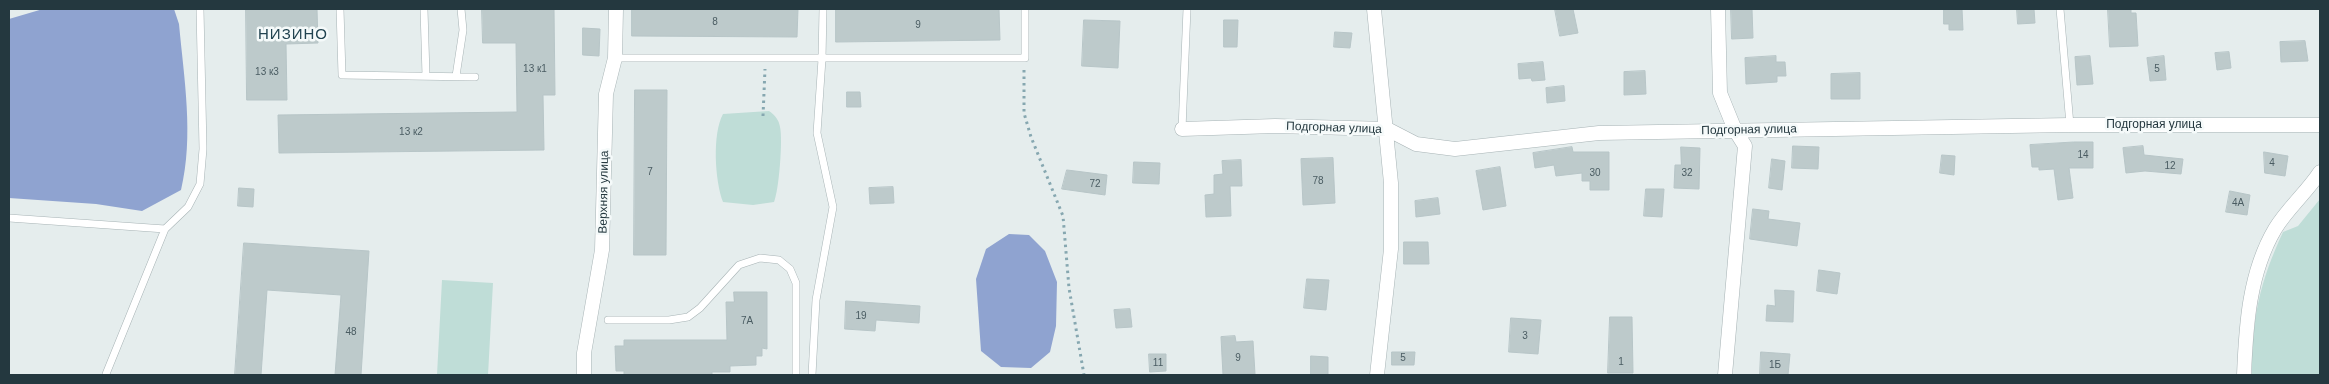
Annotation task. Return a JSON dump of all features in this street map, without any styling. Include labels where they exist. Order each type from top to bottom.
[{"type":"street","name":"Верхняя улица","points":[[584,375],[584,353],[602,250],[606,94],[614,58],[616,9]]},
{"type":"street","points":[[1374,9],[1379,75],[1392,183],[1391,248],[1377,375]]},
{"type":"street","points":[[1718,9],[1720,93],[1735,130],[1745,146],[1726,375]]},
{"type":"street","name":"Подгорная улица","points":[[1182,129],[1275,126],[1387,129],[1416,144],[1455,148],[1599,133],[2070,125],[2320,125]]},
{"type":"street","points":[[2244,375],[2250,304],[2258,268],[2275,229],[2320,172]]},
{"type":"lane","points":[[106,374],[165,229],[188,206],[200,184],[203,149],[200,9]]},
{"type":"lane","points":[[340,9],[342,75],[475,77]]},
{"type":"lane","points":[[424,9],[426,76]]},
{"type":"lane","points":[[456,76],[463,30],[461,9]]},
{"type":"lane","points":[[812,375],[816,300],[833,207],[817,133],[823,9]]},
{"type":"lane","points":[[614,58],[1025,58],[1025,9]]},
{"type":"lane","points":[[1182,129],[1187,9]]},
{"type":"lane","points":[[2060,9],[2070,125]]},
{"type":"lane","points":[[9,218],[165,229]]},
{"type":"lane","points":[[608,320],[668,320],[688,317],[700,308],[739,265],[760,258],[779,260],[790,268],[796,283],[796,375]]},
{"type":"path","points":[[763,116],[765,58]]},
{"type":"path","points":[[1025,58],[1024,113],[1063,216],[1069,288],[1084,375]]},
{"type":"green space","points":[[769,111],[778,120],[781,133],[779,177],[774,202],[753,205],[723,202],[718,182],[716,145],[717,133],[723,114]]},
{"type":"green space","points":[[2320,199],[2320,375],[2252,375],[2255,318],[2268,268],[2283,232],[2298,226]]},
{"type":"green space","points":[[442,280],[493,283],[488,375],[437,375]]},
{"type":"water","points":[[43,9],[174,9],[179,24],[187,107],[187,149],[181,190],[142,211],[96,204],[9,198],[9,19]]},
{"type":"water","points":[[1009,234],[1029,235],[1045,251],[1057,282],[1056,326],[1050,352],[1031,368],[1001,367],[981,351],[976,279],[986,249]]},
{"type":"building","points":[[246,9],[317,9],[318,43],[286,44],[287,100],[247,100]]},
{"type":"building","points":[[482,9],[554,9],[555,95],[543,95],[544,150],[279,153],[278,115],[517,112],[516,43],[483,43]]},
{"type":"building","points":[[632,9],[798,9],[797,37],[632,36]]},
{"type":"building","points":[[836,9],[999,9],[1000,40],[836,42]]},
{"type":"building","points":[[1555,9],[1573,9],[1578,33],[1560,36]]},
{"type":"building","points":[[1731,9],[1752,9],[1753,38],[1732,39]]},
{"type":"building","points":[[1944,9],[1962,9],[1963,30],[1949,30],[1949,24],[1944,24]]},
{"type":"building","points":[[2017,9],[2034,9],[2035,23],[2018,24]]},
{"type":"building","points":[[2108,9],[2131,9],[2131,13],[2136,13],[2138,46],[2110,47]]},
{"type":"building","points":[[1084,20],[1120,21],[1118,68],[1082,66]]},
{"type":"building","points":[[1224,20],[1238,20],[1237,47],[1224,47]]},
{"type":"building","points":[[583,28],[600,29],[599,56],[583,55]]},
{"type":"building","points":[[1335,32],[1352,33],[1350,48],[1334,47]]},
{"type":"building","points":[[2305,41],[2308,61],[2281,62],[2280,42]]},
{"type":"building","points":[[2229,52],[2231,68],[2217,70],[2215,53]]},
{"type":"building","points":[[1776,56],[1776,62],[1785,62],[1786,76],[1777,76],[1777,82],[1746,84],[1745,58]]},
{"type":"building","points":[[2090,56],[2093,84],[2077,85],[2075,57]]},
{"type":"building","points":[[2164,56],[2166,80],[2150,81],[2147,58]]},
{"type":"building","points":[[1543,62],[1545,80],[1519,79],[1518,64]]},
{"type":"building","points":[[1645,71],[1646,94],[1624,95],[1624,72]]},
{"type":"building","points":[[1860,73],[1860,99],[1831,99],[1831,74]]},
{"type":"building","points":[[1564,86],[1565,101],[1547,103],[1546,88]]},
{"type":"building","points":[[635,90],[667,90],[666,255],[634,255]]},
{"type":"building","points":[[847,92],[860,92],[861,107],[847,107]]},
{"type":"building","points":[[2093,142],[2093,168],[2069,168],[2073,198],[2058,200],[2054,169],[2039,170],[2039,167],[2032,167],[2030,145]]},
{"type":"building","points":[[1793,146],[1819,147],[1818,169],[1792,168]]},
{"type":"building","points":[[2143,146],[2144,155],[2183,159],[2181,174],[2145,171],[2126,173],[2123,148]]},
{"type":"building","points":[[1572,147],[1573,152],[1609,152],[1609,190],[1590,190],[1590,181],[1582,181],[1582,173],[1556,176],[1554,165],[1535,168],[1533,153]]},
{"type":"building","points":[[1681,147],[1700,148],[1699,189],[1674,188],[1675,165],[1681,165]]},
{"type":"building","points":[[2264,152],[2288,156],[2285,176],[2265,173]]},
{"type":"building","points":[[1942,155],[1955,156],[1954,175],[1940,173]]},
{"type":"building","points":[[1333,158],[1335,203],[1303,205],[1301,159]]},
{"type":"building","points":[[1772,159],[1785,161],[1782,190],[1769,188]]},
{"type":"building","points":[[1241,160],[1242,186],[1230,186],[1231,216],[1206,217],[1205,195],[1214,194],[1214,175],[1223,174],[1222,161]]},
{"type":"building","points":[[1134,162],[1160,163],[1159,184],[1133,183]]},
{"type":"building","points":[[1500,167],[1506,206],[1483,210],[1476,171]]},
{"type":"building","points":[[1067,170],[1107,175],[1105,195],[1062,189]]},
{"type":"building","points":[[893,187],[894,203],[870,204],[869,188]]},
{"type":"building","points":[[239,188],[254,189],[253,207],[238,206]]},
{"type":"building","points":[[1646,189],[1664,189],[1662,217],[1644,216]]},
{"type":"building","points":[[2230,191],[2250,195],[2247,215],[2226,212]]},
{"type":"building","points":[[1438,198],[1440,214],[1416,217],[1415,201]]},
{"type":"building","points":[[1753,209],[1769,211],[1768,219],[1800,223],[1797,246],[1750,239]]},
{"type":"building","points":[[1404,242],[1428,242],[1429,264],[1404,264]]},
{"type":"building","points":[[244,243],[369,251],[361,375],[335,375],[341,295],[267,290],[261,375],[235,375]]},
{"type":"building","points":[[1819,270],[1840,273],[1837,294],[1817,291]]},
{"type":"building","points":[[1307,279],[1329,280],[1326,310],[1304,308]]},
{"type":"building","points":[[1775,290],[1794,291],[1793,322],[1766,321],[1767,305],[1775,306]]},
{"type":"building","points":[[734,292],[767,292],[767,349],[762,348],[762,356],[756,356],[756,365],[730,366],[730,372],[712,372],[712,375],[624,375],[624,371],[616,371],[615,346],[624,346],[624,340],[727,340],[726,302],[734,302]]},
{"type":"building","points":[[846,301],[920,306],[919,323],[876,320],[875,331],[845,329]]},
{"type":"building","points":[[1130,309],[1132,327],[1116,328],[1114,310]]},
{"type":"building","points":[[1610,317],[1632,317],[1633,373],[1608,373]]},
{"type":"building","points":[[1511,318],[1541,320],[1538,354],[1509,352]]},
{"type":"building","points":[[1235,336],[1236,342],[1253,341],[1255,374],[1223,375],[1221,337]]},
{"type":"building","points":[[1392,352],[1415,352],[1414,365],[1392,365]]},
{"type":"building","points":[[1761,352],[1790,354],[1788,375],[1760,375]]},
{"type":"building","points":[[1149,354],[1166,354],[1166,371],[1150,372]]},
{"type":"building","points":[[1311,356],[1328,357],[1328,375],[1311,375]]},
{"type":"district","name":"НИЗИНО","points":[[293,35]]}]
